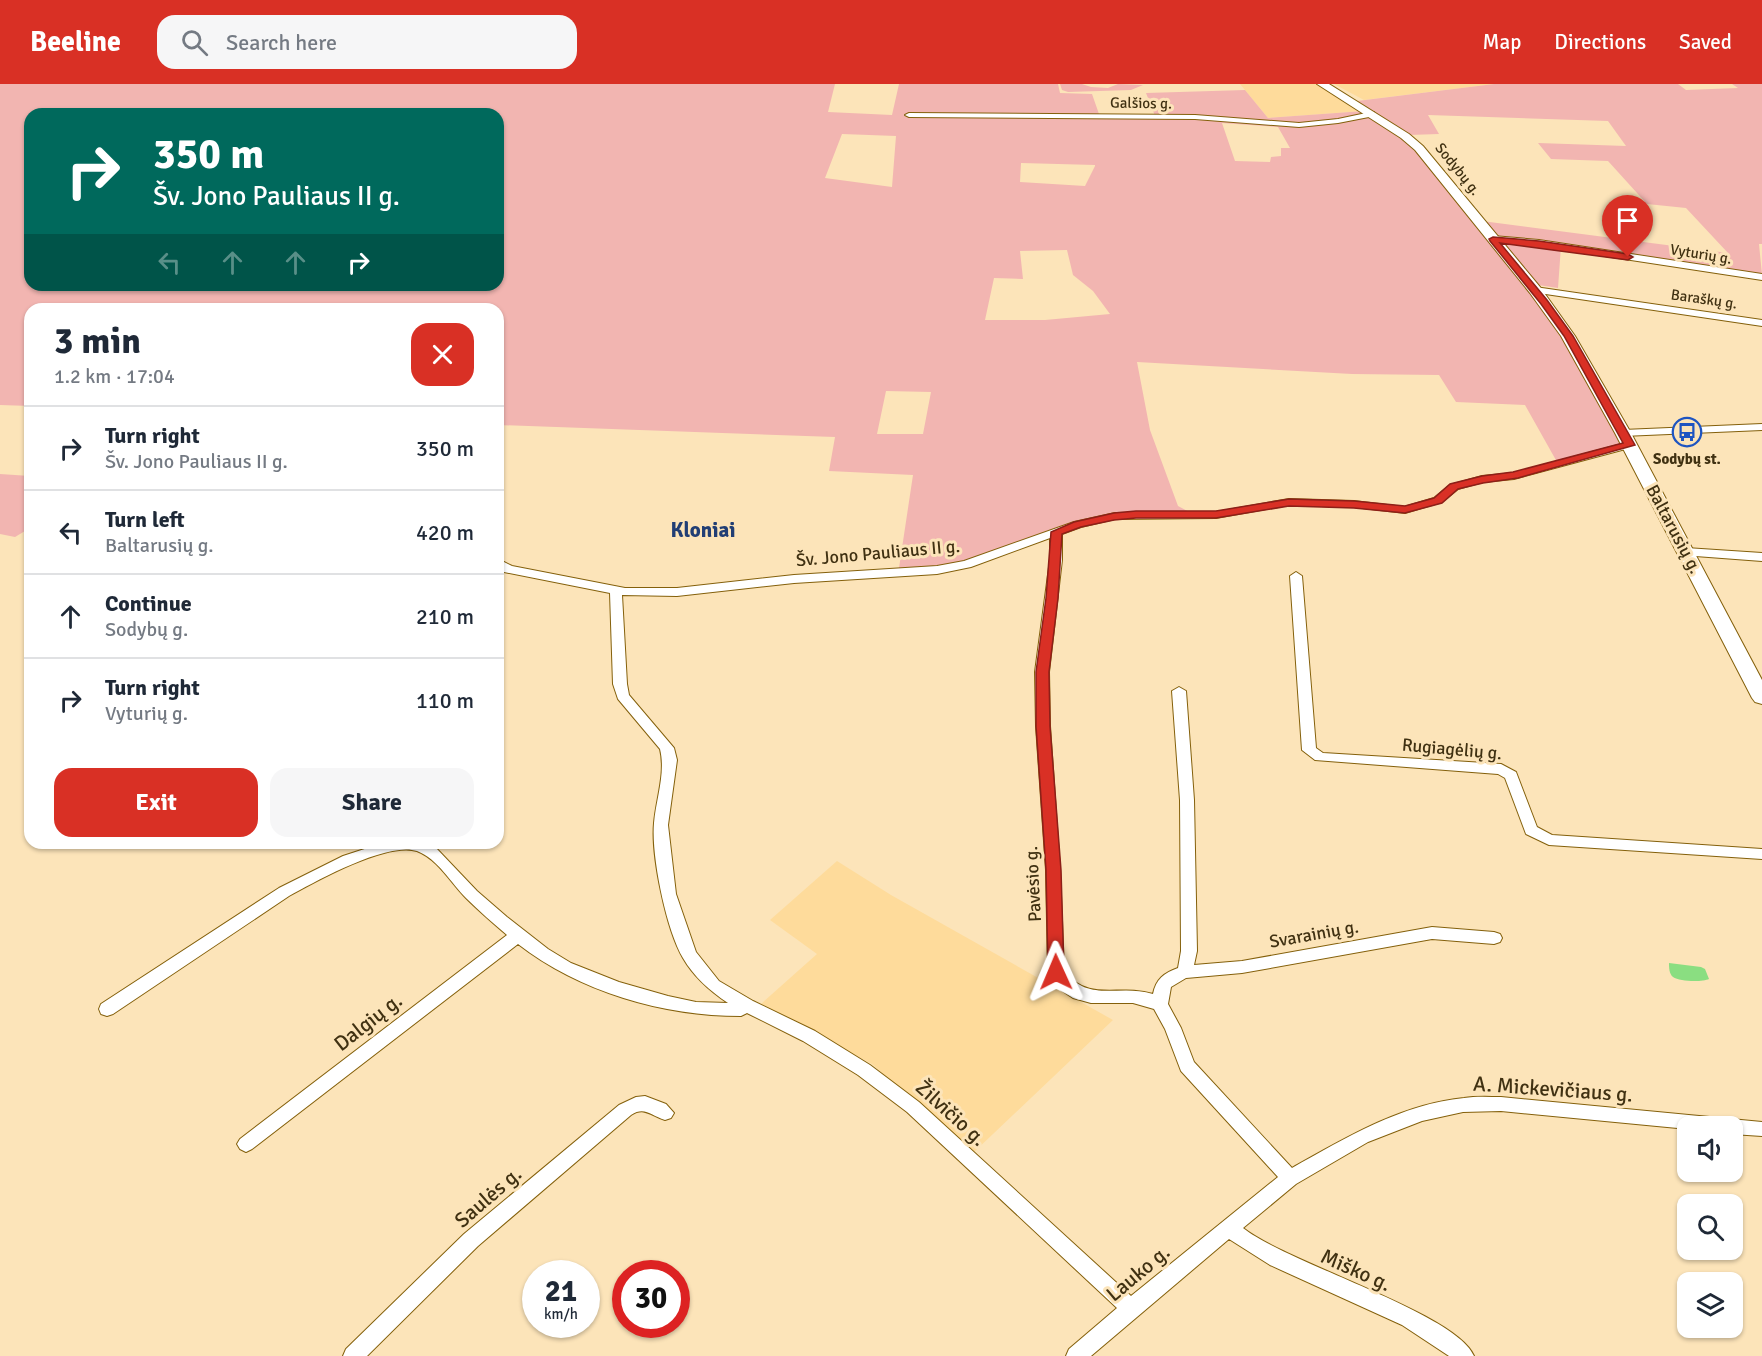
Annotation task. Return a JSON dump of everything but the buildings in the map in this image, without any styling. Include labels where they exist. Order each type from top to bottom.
[{"type":"main road","name":"Sodybų g.","points":[[1322,84],[1371,114],[1419,148],[1540,296]]},
{"type":"main road","name":"Baltarusių g.","points":[[1540,296],[1568,336],[1626,439],[1757,680],[1762,698]]},
{"type":"street","name":"Galšios g.","points":[[909,115],[1195,117],[1299,125],[1338,121],[1371,114]]},
{"type":"street","name":"Vyturių g.","points":[[1493,239],[1539,243],[1762,277]]},
{"type":"street","name":"Baraškų g.","points":[[1540,296],[1762,322]]},
{"type":"street","name":"Šv. Jono Pauliaus II g.","points":[[504,566],[616,591],[677,592],[744,583],[937,570],[967,564],[1078,524],[1114,516],[1216,515],[1289,502],[1354,504],[1405,510],[1438,500],[1454,487],[1482,479],[1514,476],[1626,439],[1762,426]]},
{"type":"street","name":"Pavėsio g.","points":[[1056,532],[1056,560],[1042,672],[1056,972],[1063,985],[1080,994],[1104,999],[1143,998],[1160,1004]]},
{"type":"street","points":[[1686,552],[1762,557]]},
{"type":"street","name":"Rugiagėlių g.","points":[[1296,576],[1309,750],[1313,754],[1320,757],[1501,769],[1511,775],[1532,830],[1549,840],[1762,854]]},
{"type":"street","name":"Žilvičio g.","points":[[616,591],[620,684],[623,696],[667,748],[670,760],[661,825],[668,894],[689,956],[712,985],[747,1006],[809,1036],[864,1070],[913,1107],[1131,1308]]},
{"type":"street","points":[[1179,691],[1187,811],[1189,951],[1185,972],[1172,977],[1165,983],[1161,991],[1160,1004],[1173,1028],[1187,1066],[1290,1178]]},
{"type":"street","points":[[107,1009],[284,892],[342,862],[383,849]]},
{"type":"street","points":[[424,849],[433,854],[469,892],[518,935],[554,962],[572,971],[683,1006],[741,1009],[747,1006]]},
{"type":"street","name":"Svarainių g.","points":[[1185,972],[1242,967],[1432,933],[1494,938]]},
{"type":"street","name":"Dalgių g.","points":[[246,1144],[518,935]]},
{"type":"street","name":"Saulės g.","points":[[353,1356],[471,1240],[625,1110],[634,1103],[649,1102],[665,1113]]},
{"type":"street","name":"A. Mickevičiaus g.","points":[[1229,1227],[1290,1178],[1362,1137],[1421,1114],[1463,1105],[1501,1104],[1553,1108],[1762,1129]]},
{"type":"street","name":"Lauko g.","points":[[1077,1356],[1229,1227]]},
{"type":"street","name":"Miško g.","points":[[1229,1227],[1261,1252],[1426,1328],[1464,1356]]},
{"type":"shaded area","points":[[0,84],[835,84],[828,112],[892,115],[899,84],[1058,84],[1060,93],[1092,94],[1099,114],[1155,116],[1146,93],[1245,90],[1268,118],[1364,111],[1406,139],[1418,151],[1534,295],[1556,326],[1622,444],[1557,462],[1525,405],[1456,402],[1439,375],[1352,374],[1137,362],[1150,430],[1178,506],[1193,514],[1109,514],[983,557],[942,566],[899,568],[913,475],[829,471],[835,437],[504,425],[504,303],[24,303],[24,406],[0,405]],"holes":[[[1222,123],[1278,127],[1290,148],[1281,148],[1281,156],[1271,157],[1270,162],[1235,161]],[[842,134],[896,136],[892,187],[825,178]],[[1021,163],[1095,165],[1085,186],[1020,182]],[[1067,250],[1073,275],[1093,291],[1110,314],[1045,320],[985,320],[994,278],[1023,279],[1020,251]],[[886,391],[931,392],[923,434],[877,434]]]},
{"type":"shaded area","points":[[1060,84],[1082,84],[1108,88],[1118,84],[1143,85],[1131,90],[1068,92],[1062,90]]},
{"type":"shaded area","points":[[1240,84],[1317,84],[1364,111],[1268,118]]},
{"type":"shaded area","points":[[1334,84],[1494,84],[1364,100]]},
{"type":"shaded area","points":[[1494,84],[1678,84],[1686,90],[1738,88],[1732,84],[1762,84],[1762,244],[1759,244],[1762,275],[1561,246],[1558,288],[1538,285],[1482,221],[1728,253],[1686,208],[1647,204],[1608,161],[1551,159],[1538,143],[1626,146],[1608,121],[1428,115],[1439,134],[1409,135],[1357,101]]},
{"type":"shaded area","points":[[0,474],[24,476],[24,532],[15,537],[0,534]]},
{"type":"shaded area","points":[[837,861],[891,895],[1113,1020],[973,1153],[872,1064],[761,1004],[817,954],[770,920]]},
{"type":"shaded area","points":[[1669,963],[1701,967],[1705,969],[1709,979],[1691,981],[1676,979],[1671,974]]},
{"type":"place","name":"Sodybų st.","points":[[1687,432]]},
{"type":"district","name":"Kloniai","points":[[703,530]]},
{"type":"route","points":[[1056,972],[1042,672],[1056,560],[1056,532],[1078,524],[1114,516],[1216,515],[1289,502],[1354,504],[1405,510],[1438,500],[1454,487],[1482,479],[1514,476],[1629,445],[1568,336],[1544,302],[1493,239],[1539,243],[1628,257]]}]
